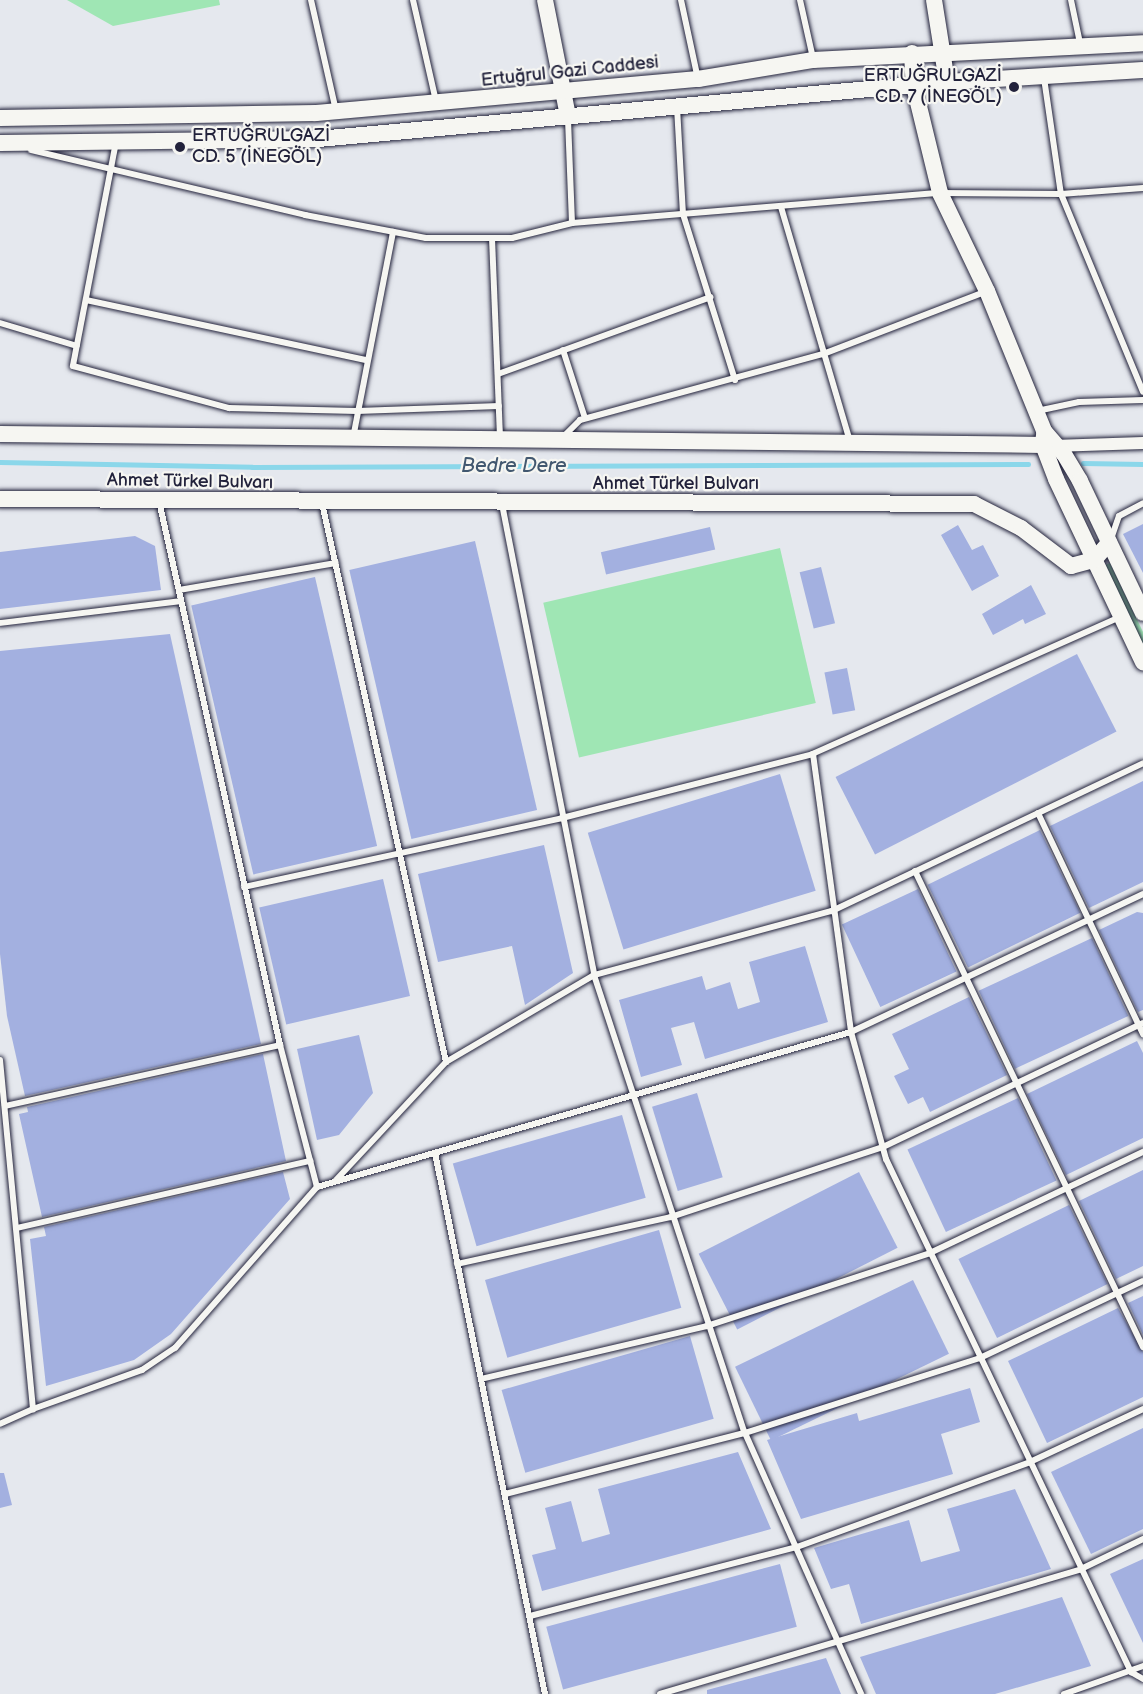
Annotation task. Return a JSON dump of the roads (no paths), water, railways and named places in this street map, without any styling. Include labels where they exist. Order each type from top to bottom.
[{"type":"street","points":[[545,0],[568,116]]},
{"type":"street","points":[[934,0],[945,51],[947,82]]},
{"type":"street","name":"Ertuğrul Gazi Caddesi","points":[[0,118],[336,111],[437,105],[698,79],[813,60],[945,51],[1143,43]]},
{"type":"street","points":[[912,53],[914,86],[940,193],[987,291],[1094,560],[1143,662]]},
{"type":"street","points":[[1,143],[318,139],[947,82],[1044,74],[1143,70]]},
{"type":"street","points":[[0,434],[850,443],[1048,441],[1143,443]]},
{"type":"street","points":[[1048,441],[1109,543],[1143,613]]},
{"type":"street","name":"Ahmet Türkel Bulvarı","points":[[0,499],[974,504],[1022,528],[1071,566],[1094,560]]},
{"type":"street","points":[[1094,560],[1109,543]]},
{"type":"lane","points":[[311,0],[336,111]]},
{"type":"lane","points":[[413,0],[437,105]]},
{"type":"lane","points":[[681,0],[698,79]]},
{"type":"lane","points":[[800,0],[813,60]]},
{"type":"lane","points":[[1071,0],[1081,47]]},
{"type":"lane","points":[[1044,74],[1061,194],[1143,392]]},
{"type":"lane","points":[[676,107],[683,214],[711,297],[735,380]]},
{"type":"lane","points":[[568,116],[572,223]]},
{"type":"lane","points":[[117,142],[73,366],[229,408],[357,411],[499,406]]},
{"type":"lane","points":[[1,143],[112,167],[305,215],[426,238],[512,237],[572,223],[940,193],[1061,194],[1143,188]]},
{"type":"lane","points":[[781,207],[850,443]]},
{"type":"lane","points":[[353,438],[366,360],[393,232]]},
{"type":"lane","points":[[492,238],[500,439]]},
{"type":"lane","points":[[560,440],[585,418],[735,380],[823,354],[987,291]]},
{"type":"lane","points":[[498,374],[711,297]]},
{"type":"lane","points":[[86,300],[366,360]]},
{"type":"lane","points":[[0,323],[77,346]]},
{"type":"lane","points":[[563,350],[585,418]]},
{"type":"lane","points":[[1036,411],[1079,402],[1143,400]]},
{"type":"lane","points":[[159,501],[280,1044],[317,1187]]},
{"type":"lane","points":[[322,502],[446,1062]]},
{"type":"lane","points":[[502,503],[594,975],[671,1217],[745,1434],[861,1694]]},
{"type":"lane","points":[[1109,543],[1119,516],[1143,503]]},
{"type":"lane","points":[[179,590],[336,563]]},
{"type":"lane","points":[[0,623],[182,601]]},
{"type":"lane","points":[[244,887],[562,818],[813,754],[1121,617]]},
{"type":"lane","points":[[813,754],[832,910],[851,1032],[883,1147],[930,1253],[1131,1672],[1143,1679]]},
{"type":"lane","points":[[334,1182],[446,1062],[594,975],[832,910],[1143,763]]},
{"type":"lane","points":[[1038,813],[1088,920],[1141,1024],[1143,1034]]},
{"type":"lane","points":[[915,871],[1143,1347]]},
{"type":"lane","points":[[0,1424],[33,1409],[142,1370],[175,1348],[317,1187],[851,1032],[1143,894]]},
{"type":"lane","points":[[457,1264],[671,1217],[883,1147],[1141,1024]]},
{"type":"lane","points":[[5,1106],[280,1044]]},
{"type":"lane","points":[[0,1060],[33,1409]]},
{"type":"lane","points":[[435,1152],[545,1694]]},
{"type":"lane","points":[[481,1379],[707,1326],[930,1253],[1143,1152]]},
{"type":"lane","points":[[17,1228],[310,1161]]},
{"type":"lane","points":[[505,1494],[745,1434],[980,1358],[1143,1281]]},
{"type":"lane","points":[[530,1616],[796,1547],[1030,1462],[1143,1409]]},
{"type":"lane","points":[[660,1694],[1081,1569],[1143,1539]]},
{"type":"lane","points":[[1064,1694],[1143,1666]]},
{"type":"waterway","name":"Bedre Dere","points":[[0,462],[252,467],[1028,464]]},
{"type":"waterway","name":"Bedre Dere","points":[[1083,463],[1143,464]]},
{"type":"place","name":"ERTUĞRULGAZİ CD. 7 (İNEGÖL)","points":[[1014,87]]},
{"type":"place","name":"ERTUĞRULGAZİ CD. 5 (İNEGÖL)","points":[[180,147]]}]
